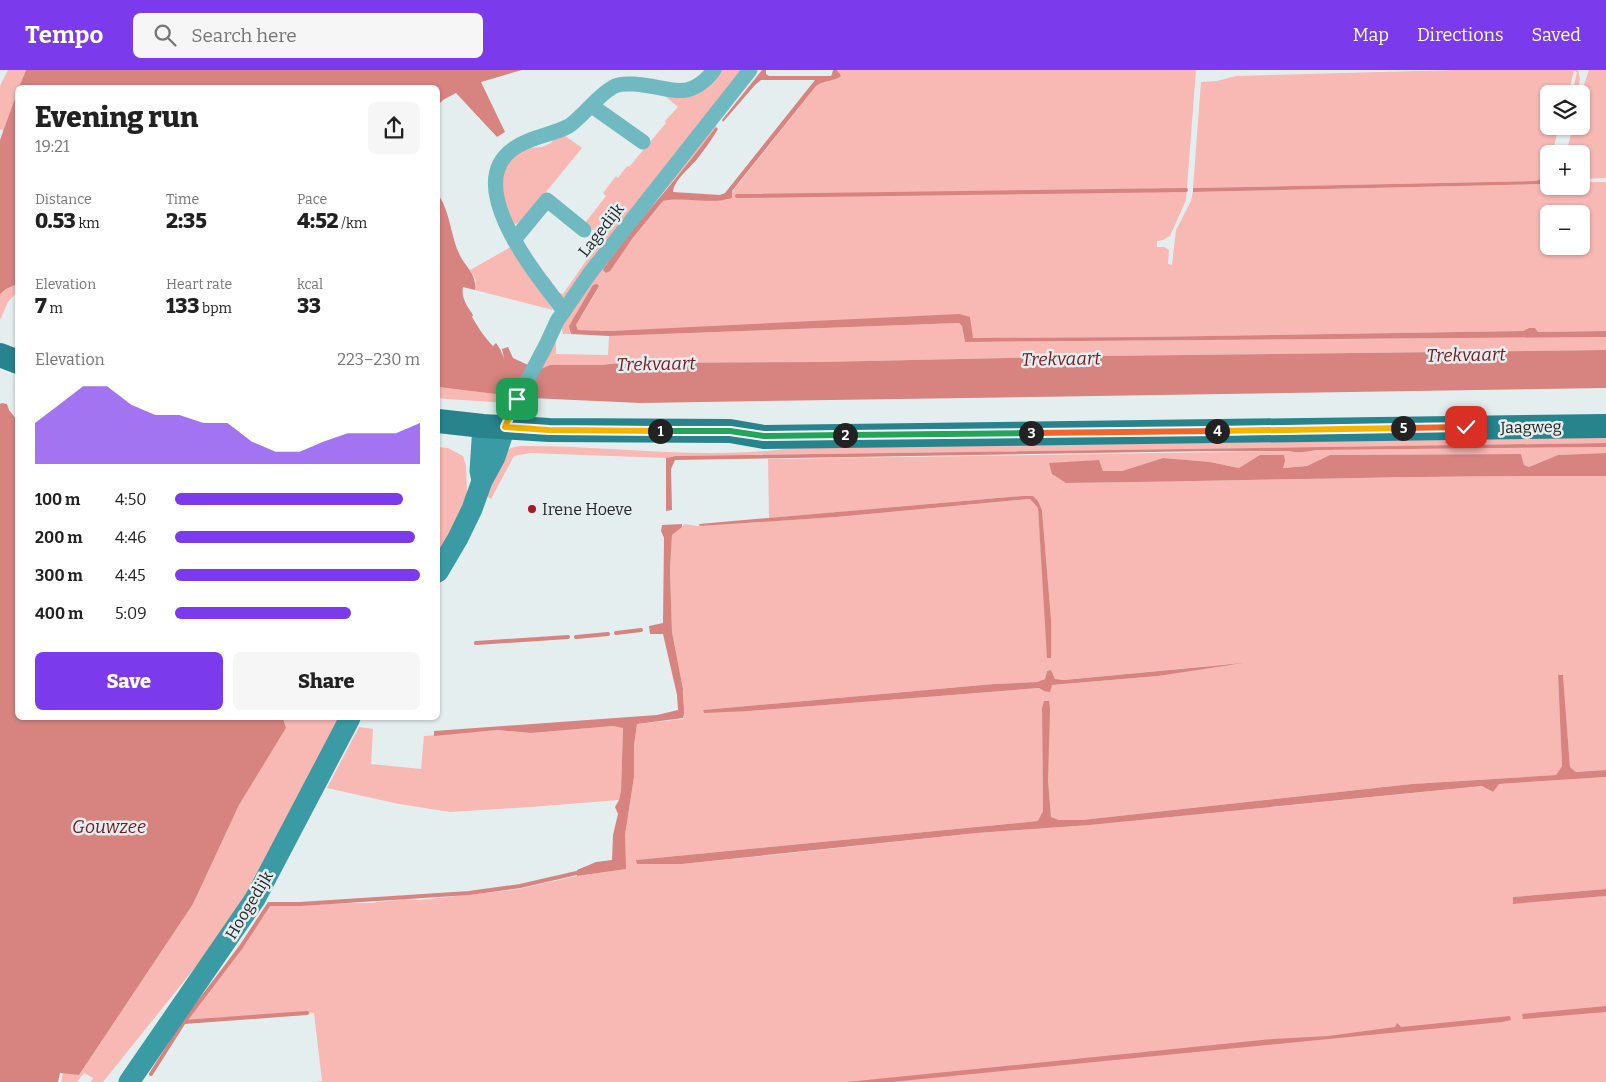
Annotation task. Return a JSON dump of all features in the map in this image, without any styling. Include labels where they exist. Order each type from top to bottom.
[{"type":"main road","points":[[0,355],[15,361]]},
{"type":"main road","name":"Jaagweg","points":[[440,422],[494,427],[730,431],[764,436],[1606,426]]},
{"type":"street","points":[[564,311],[526,261],[514,240],[502,212],[496,194],[495,177],[502,161],[513,148],[569,126],[607,91],[616,86],[625,84],[650,85],[682,91],[698,86],[714,70]]},
{"type":"street","name":"Lagedijk","points":[[494,427],[516,402],[557,321],[602,256],[750,70]]},
{"type":"street","points":[[592,106],[643,142]]},
{"type":"street","points":[[514,240],[546,200],[584,230]]},
{"type":"street","points":[[440,569],[472,510],[482,481],[495,457],[494,427]]},
{"type":"street","name":"Hoogedijk","points":[[129,1082],[255,899],[349,720]]},
{"type":"shaded area","points":[[8,70],[26,70],[20,85],[15,85],[15,99],[4,131],[0,129],[0,86]]},
{"type":"shaded area","points":[[720,70],[748,70],[563,299],[546,278],[548,277],[559,293],[563,294],[602,238],[585,223],[606,196],[603,193],[616,176],[618,178],[627,166],[629,167],[678,107],[665,96]]},
{"type":"shaded area","points":[[837,70],[1196,70],[1186,200],[1170,236],[1157,241],[1157,247],[1164,247],[1169,250],[1168,264],[1172,265],[1176,230],[1191,201],[1193,192],[1540,184],[1540,195],[1590,195],[1590,182],[1606,182],[1606,331],[1538,332],[1535,328],[1529,328],[1523,331],[972,338],[970,317],[610,331],[578,330],[576,325],[599,287],[569,331],[571,334],[563,334],[561,325],[568,312],[715,125],[716,127],[699,151],[658,198],[621,253],[663,201],[677,199],[728,200],[732,192],[816,86],[838,73]]},
{"type":"shaded area","points":[[1455,70],[1578,70],[1580,79],[1579,85],[1574,85],[1577,72],[1574,71],[1570,85],[1540,85],[1540,135],[1557,135],[1554,145],[1540,145],[1540,179],[1535,181],[1193,188],[1201,82],[1217,81],[1236,76]]},
{"type":"shaded area","points":[[1589,70],[1606,70],[1606,178],[1590,179],[1590,145],[1568,145],[1571,135],[1590,135],[1590,85],[1584,85]]},
{"type":"shaded area","points":[[564,135],[582,148],[524,219],[516,224],[512,223],[508,216],[500,182],[508,160],[527,148],[542,147],[551,143],[555,138]]},
{"type":"shaded area","points":[[511,247],[553,310],[475,290],[476,280],[470,270]]},
{"type":"shaded area","points":[[15,285],[15,294],[8,302],[0,320],[0,294]]},
{"type":"shaded area","points":[[959,323],[962,326],[965,342],[1606,337],[1606,350],[1099,356],[820,362],[619,363],[550,365],[541,370],[556,341],[556,354],[608,355],[609,336]]},
{"type":"shaded area","points":[[440,387],[513,395],[507,403],[440,398]]},
{"type":"shaded area","points":[[1606,434],[1606,443],[676,456],[666,458],[530,453],[514,456],[491,499],[485,495],[505,452],[519,446],[738,453],[810,445]]},
{"type":"shaded area","points":[[440,447],[448,448],[463,456],[466,466],[467,494],[440,556]]},
{"type":"shaded area","points":[[1606,447],[1606,453],[1558,455],[1529,467],[1524,465],[1521,454],[1330,455],[1307,466],[1282,468],[1260,456],[1239,468],[1210,462],[1163,458],[1122,471],[1102,471],[1099,460],[1052,474],[1067,483],[1404,477],[1606,476],[1606,770],[1576,772],[1570,767],[1563,676],[1558,675],[1562,766],[1556,775],[1412,784],[1082,820],[1059,820],[1051,817],[1048,780],[1048,701],[1044,701],[1042,708],[1043,811],[1039,821],[636,860],[682,864],[977,833],[1090,825],[1483,786],[1492,792],[1499,784],[1606,777],[1606,889],[1513,897],[1513,904],[1606,896],[1606,1082],[315,1082],[322,1081],[314,1013],[184,1022],[269,904],[371,903],[404,899],[419,900],[513,890],[577,876],[625,869],[625,835],[634,777],[634,747],[637,724],[683,719],[684,716],[683,689],[672,632],[670,570],[672,535],[685,524],[697,526],[836,517],[1030,499],[1038,508],[1048,658],[1051,619],[1042,510],[1038,501],[1022,496],[769,518],[768,459],[1300,452],[1318,450]],"holes":[[[1229,664],[1158,676],[1052,685],[1044,691],[1039,688],[749,711],[703,710],[994,684],[1037,682],[1045,679],[1047,671],[1051,670],[1055,679],[1064,680]]]},
{"type":"shaded area","points":[[284,720],[344,720],[271,859],[197,965],[103,1082],[91,1082],[93,1078],[84,1073],[77,1082],[61,1082],[63,1073],[79,1075],[193,904],[239,805],[286,728]]},
{"type":"shaded area","points":[[613,726],[623,727],[621,791],[619,800],[450,812],[399,804],[327,788],[359,727],[373,729],[371,764],[421,769],[424,736],[497,730],[531,733]]},
{"type":"water","points":[[26,70],[522,70],[481,82],[505,132],[497,137],[456,93],[440,103],[440,85],[20,85]]},
{"type":"water","points":[[762,70],[766,70],[766,74],[769,76],[831,76],[833,70],[837,70],[841,76],[816,86],[732,191],[732,198],[716,201],[680,199],[663,201],[632,239],[610,271],[606,273],[603,270],[617,250],[716,127],[718,129],[711,140],[676,183],[673,192],[720,195],[725,193],[815,80],[761,80],[723,122],[722,120]]},
{"type":"water","points":[[15,99],[15,285],[0,294],[0,140]]},
{"type":"water","points":[[1540,179],[1540,184],[1193,192],[1193,188],[1535,181]]},
{"type":"water","name":"Trekvaart","points":[[440,198],[445,207],[458,251],[474,279],[475,290],[463,287],[465,302],[473,315],[472,317],[490,343],[493,346],[496,343],[504,358],[502,349],[508,347],[513,358],[539,370],[550,365],[619,363],[820,362],[1099,356],[1606,350],[1606,388],[640,403],[531,398],[505,393],[504,395],[440,387]]},
{"type":"water","points":[[597,284],[599,286],[576,325],[578,330],[610,331],[959,314],[970,317],[973,338],[1523,331],[1529,328],[1535,328],[1538,332],[1606,331],[1606,337],[965,342],[962,326],[959,323],[609,336],[571,334],[569,326],[593,285]]},
{"type":"water","name":"Gouwzee","points":[[0,404],[7,404],[15,418],[15,720],[284,720],[286,728],[239,805],[193,904],[79,1075],[60,1073],[58,1082],[0,1082]]},
{"type":"water","points":[[1606,443],[1606,447],[1318,450],[1300,452],[1210,451],[675,460],[671,469],[672,510],[666,511],[666,458],[676,456]]},
{"type":"water","points":[[1606,453],[1606,476],[1404,477],[1066,483],[1052,474],[1049,463],[1099,460],[1103,471],[1122,471],[1163,458],[1210,462],[1239,468],[1260,455],[1284,455],[1283,468],[1307,466],[1330,455],[1521,454],[1524,465],[1529,467],[1558,455]]},
{"type":"water","points":[[1033,496],[1038,501],[1042,510],[1051,619],[1051,658],[1047,658],[1038,508],[1030,499],[836,517],[700,526],[699,524]]},
{"type":"water","points":[[682,524],[682,527],[672,535],[670,570],[672,632],[683,689],[684,715],[683,718],[637,724],[634,746],[634,777],[625,835],[626,869],[577,876],[577,870],[596,862],[612,860],[613,835],[618,814],[615,807],[621,791],[623,728],[613,726],[531,733],[497,730],[434,736],[434,731],[657,715],[678,710],[677,695],[663,634],[650,634],[649,626],[663,623],[664,538],[661,531],[662,525]]},
{"type":"water","points":[[1243,663],[1158,676],[1052,685],[1050,692],[1039,688],[749,711],[704,713],[703,710],[994,684],[1037,682],[1045,679],[1047,671],[1051,670],[1055,679],[1064,680]]},
{"type":"water","points":[[1558,675],[1563,675],[1570,767],[1576,772],[1606,770],[1606,777],[1499,784],[1493,792],[1482,786],[1090,825],[977,833],[682,864],[637,864],[636,860],[1038,821],[1043,811],[1042,708],[1044,701],[1049,701],[1050,710],[1048,780],[1051,817],[1059,820],[1082,820],[1412,784],[1556,775],[1562,766]]},
{"type":"water","points":[[1606,889],[1606,896],[1513,904],[1513,897]]},
{"type":"water","points":[[1606,1006],[1606,1012],[1523,1019],[1522,1014]]},
{"type":"water","points":[[1510,1016],[1511,1020],[1502,1022],[891,1082],[847,1082],[1273,1039],[1328,1036],[1395,1027],[1397,1023],[1401,1027]]},
{"type":"waterway","points":[[737,196],[1186,190]]},
{"type":"waterway","points":[[616,633],[641,630]]},
{"type":"waterway","points":[[576,637],[608,634]]},
{"type":"waterway","points":[[476,643],[568,637]]},
{"type":"waterway","points":[[151,1074],[184,1022],[241,947],[269,904],[300,904],[469,893],[520,886],[581,872]]},
{"type":"waterway","points":[[184,1022],[307,1013]]},
{"type":"place","name":"Irene Hoeve","points":[[532,509]]},
{"type":"route","points":[[517,399],[505,427],[549,430],[730,431],[764,436],[1466,427]]}]
